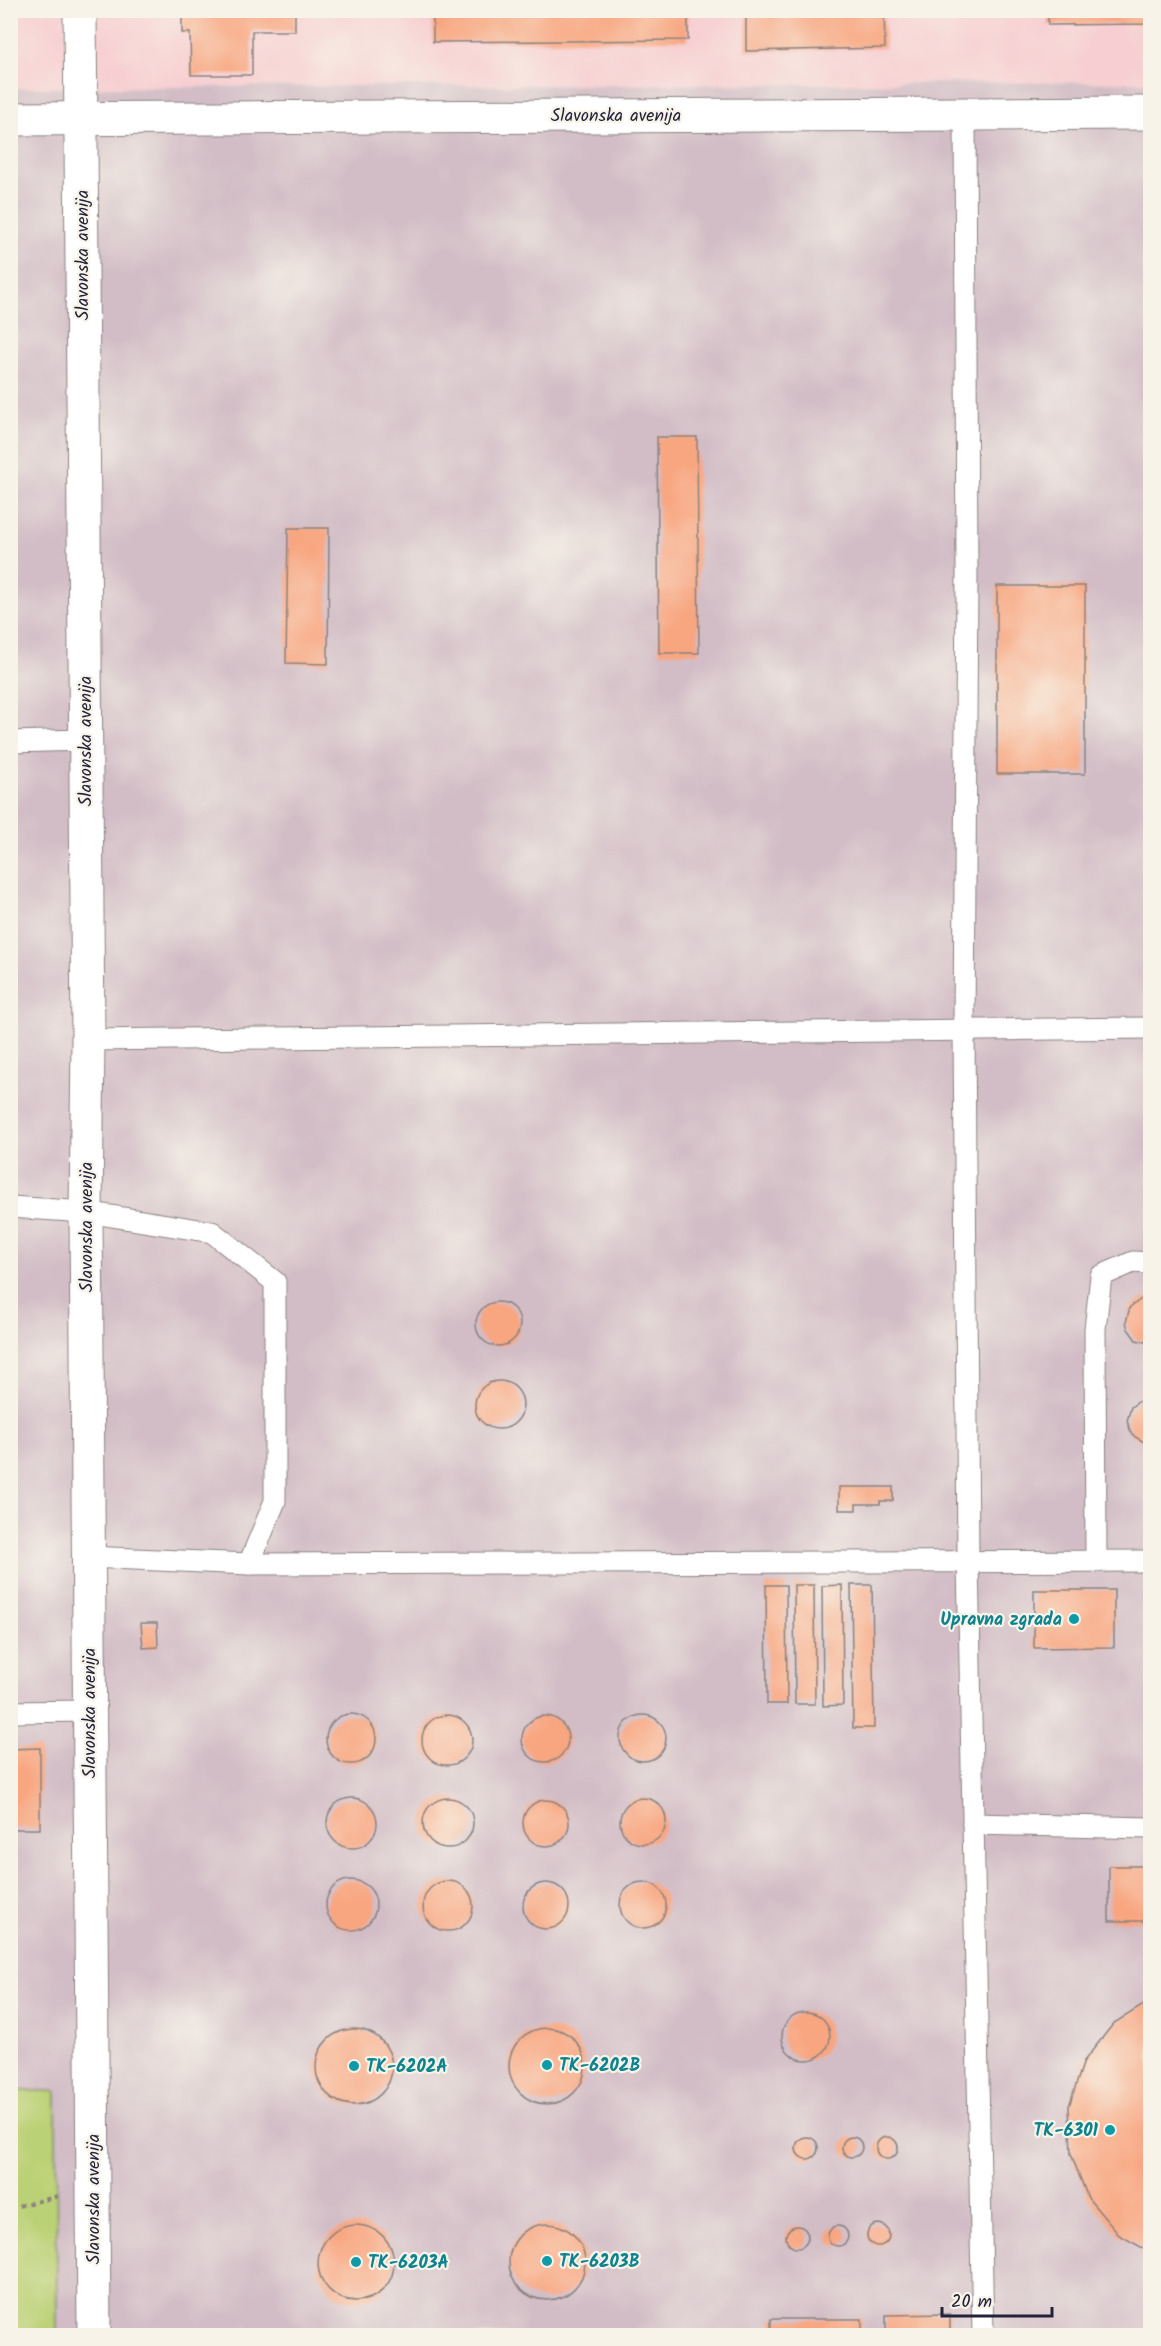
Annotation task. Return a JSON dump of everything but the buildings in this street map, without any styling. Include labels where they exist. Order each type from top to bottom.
[{"type":"street","name":"Slavonska avenija","points":[[80,10],[88,1040],[86,1212],[88,1711],[94,2336]]},
{"type":"street","name":"Slavonska avenija","points":[[10,119],[1150,113]]},
{"type":"lane","points":[[965,114],[967,588],[964,1030],[968,1560],[983,2336]]},
{"type":"lane","points":[[10,742],[85,740]]},
{"type":"lane","points":[[88,1040],[1150,1028]]},
{"type":"lane","points":[[10,1207],[86,1212],[212,1232],[275,1282],[275,1501],[249,1564]]},
{"type":"lane","points":[[1096,1560],[1095,1329],[1101,1276],[1133,1262],[1150,1263]]},
{"type":"lane","points":[[88,1557],[249,1564],[1150,1561]]},
{"type":"lane","points":[[10,1712],[88,1711]]},
{"type":"lane","points":[[973,1824],[1150,1828]]},
{"type":"path","points":[[10,2208],[93,2188]]},
{"type":"shaded area","points":[[10,11],[1150,11],[1150,82],[11,88]]},
{"type":"shaded area","points":[[1150,82],[1150,2335],[57,2335],[56,2091],[10,2091],[10,88]]},
{"type":"green space","points":[[10,2091],[56,2091],[57,2335],[11,2335]]},
{"type":"place","name":"Upravna zgrada","points":[[1074,1619]]},
{"type":"place","name":"TK-6202B","points":[[547,2065]]},
{"type":"place","name":"TK-6202A","points":[[354,2066]]},
{"type":"place","name":"TK-6301","points":[[1110,2130]]},
{"type":"place","name":"TK-6203B","points":[[547,2261]]},
{"type":"place","name":"TK-6203A","points":[[356,2262]]}]
